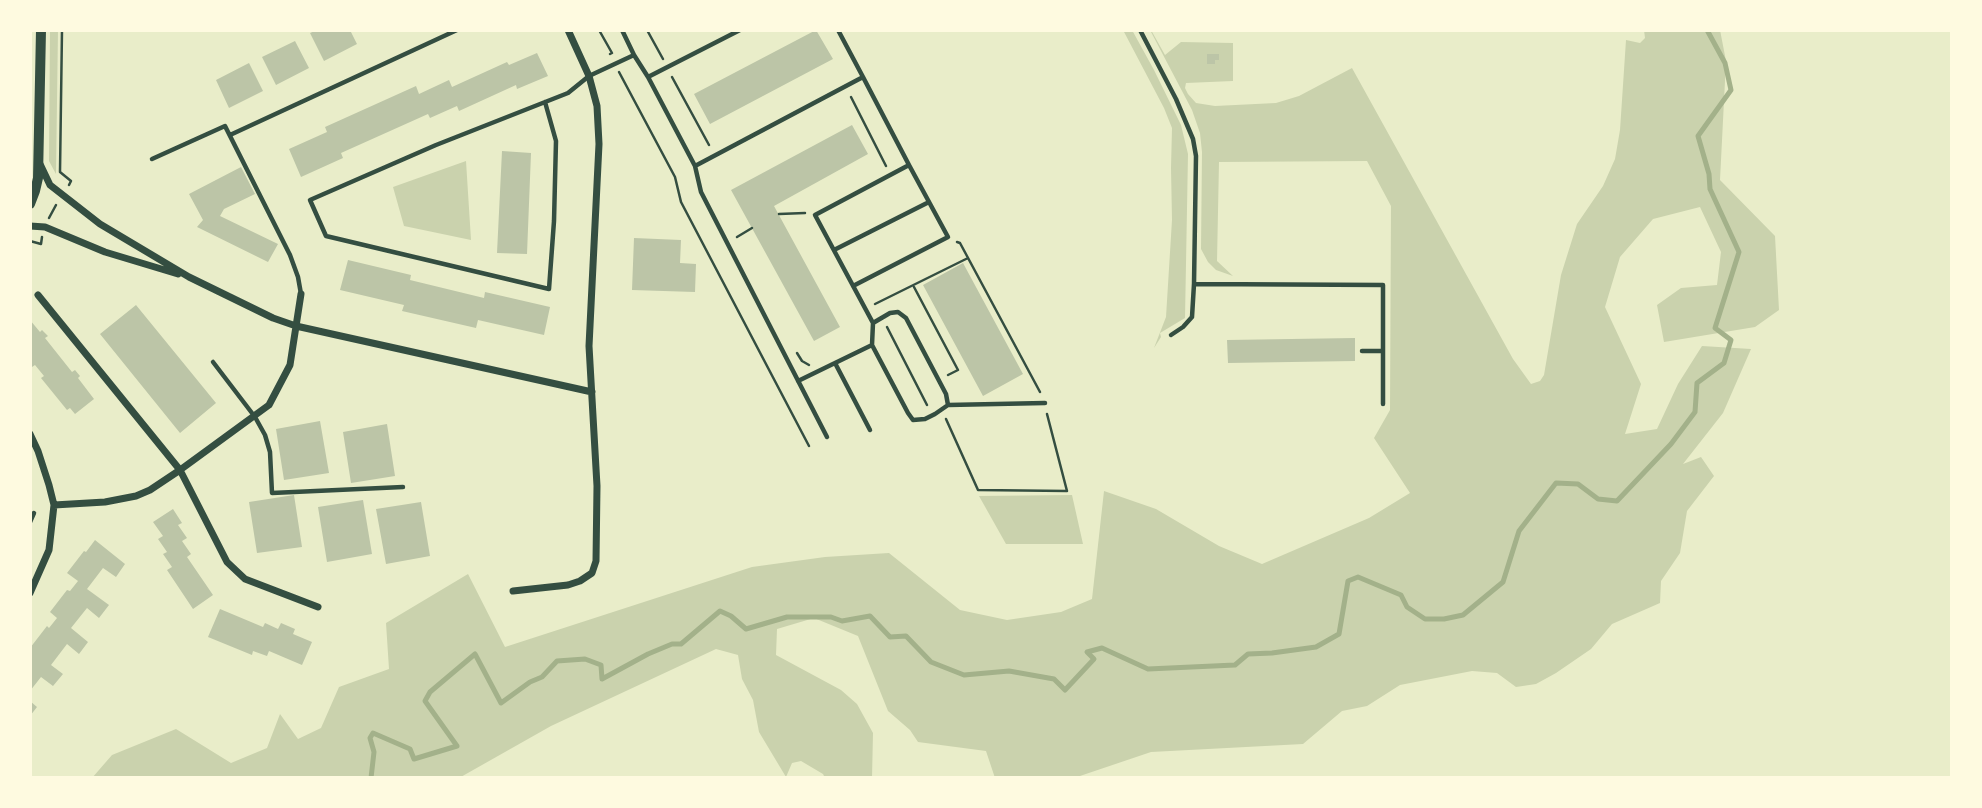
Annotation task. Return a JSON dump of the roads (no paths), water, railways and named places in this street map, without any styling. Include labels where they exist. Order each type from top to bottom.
[{"type":"street","points":[[30,204],[38,178],[41,30]]},
{"type":"street","points":[[513,591],[568,585],[580,581],[592,573],[596,561],[597,486],[589,346],[598,144],[597,106],[589,76],[568,30]]},
{"type":"street","points":[[30,141],[50,186],[100,223],[189,277],[273,318],[296,326],[592,392]]},
{"type":"street","points":[[30,226],[45,227],[105,252],[189,277]]},
{"type":"street","points":[[54,505],[105,502],[136,496],[150,490],[268,405],[290,365],[301,294]]},
{"type":"street","points":[[38,295],[180,470],[227,562],[245,579],[318,607]]},
{"type":"street","points":[[30,434],[50,485],[54,505],[49,550],[30,593]]},
{"type":"lane","points":[[229,135],[457,30]]},
{"type":"lane","points":[[622,30],[695,166],[701,192],[827,437]]},
{"type":"lane","points":[[648,77],[740,30]]},
{"type":"lane","points":[[838,30],[948,237],[853,286]]},
{"type":"lane","points":[[1140,30],[1176,99],[1193,139],[1196,156],[1192,317],[1171,335]]},
{"type":"lane","points":[[545,102],[555,141],[554,221],[549,289],[326,236],[310,200],[436,145],[545,102],[568,93],[589,76],[634,55]]},
{"type":"lane","points":[[695,166],[863,77]]},
{"type":"lane","points":[[152,159],[225,126],[290,255],[301,294]]},
{"type":"lane","points":[[909,165],[815,215],[873,323],[872,345],[908,413],[913,419],[925,419],[948,405],[1045,403]]},
{"type":"lane","points":[[834,250],[929,202]]},
{"type":"lane","points":[[1194,284],[1383,285],[1383,404]]},
{"type":"lane","points":[[873,323],[890,313],[898,312],[906,318],[946,394],[948,405]]},
{"type":"lane","points":[[799,381],[872,345]]},
{"type":"lane","points":[[1362,351],[1383,351]]},
{"type":"lane","points":[[214,362],[255,416],[265,435],[270,452],[272,493],[403,487]]},
{"type":"lane","points":[[835,363],[870,429]]},
{"type":"lane","points":[[30,522],[34,513]]},
{"type":"waterway","points":[[371,778],[374,752],[370,738],[373,733],[410,749],[414,759],[457,746],[425,701],[430,692],[475,654],[501,703],[530,682],[542,677],[557,661],[585,659],[601,665],[602,679],[648,654],[672,644],[681,644],[720,611],[731,616],[746,629],[787,617],[831,617],[842,621],[870,616],[890,637],[906,636],[931,662],[964,675],[1009,671],[1054,679],[1065,690],[1094,659],[1087,652],[1102,648],[1148,669],[1235,665],[1248,654],[1316,647],[1339,634],[1348,581],[1358,577],[1401,595],[1407,607],[1425,619],[1463,615],[1503,582],[1519,531],[1556,483],[1578,484],[1598,499],[1617,501],[1671,444],[1695,412],[1697,383],[1724,363],[1731,340],[1715,328],[1739,252],[1710,189],[1709,174],[1698,136],[1731,90],[1725,63],[1707,30]]}]
